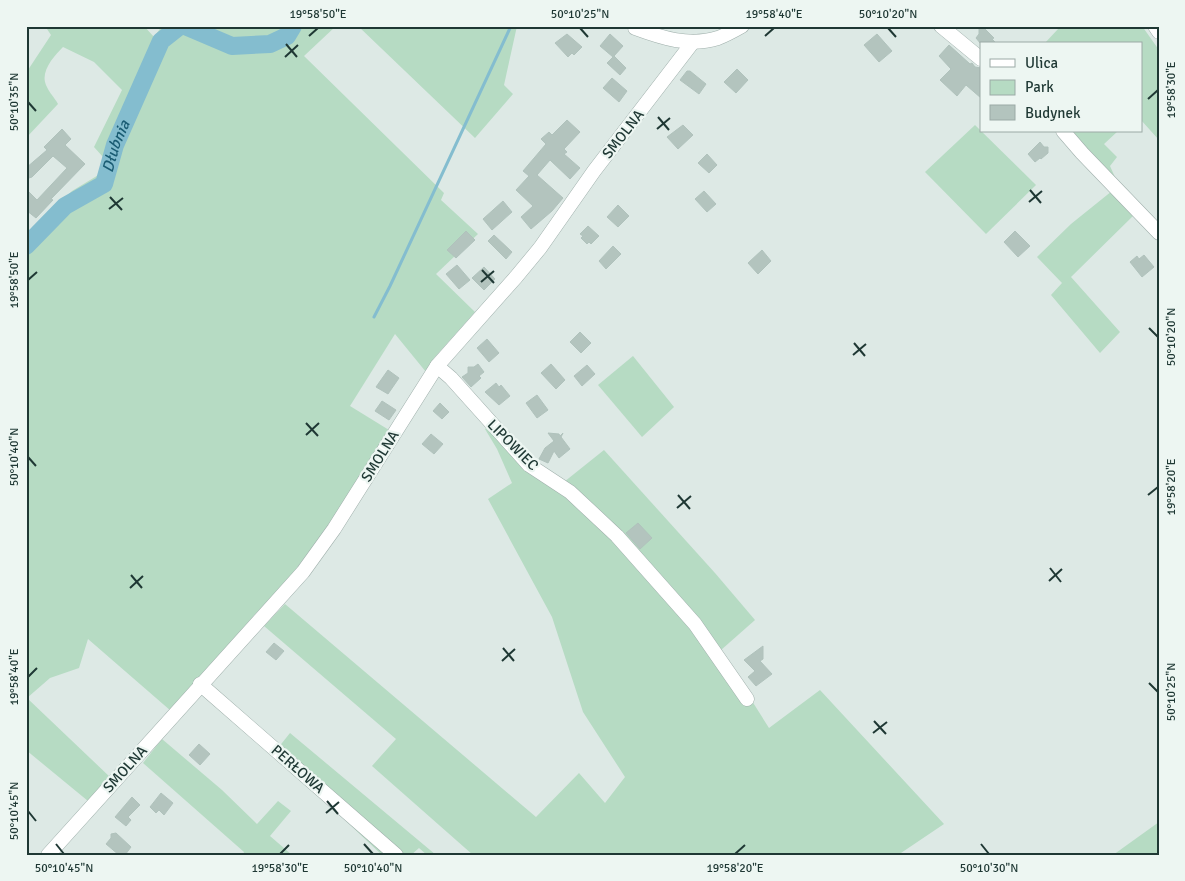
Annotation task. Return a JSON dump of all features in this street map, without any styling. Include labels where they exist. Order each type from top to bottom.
[{"type":"street","points":[[635,28],[666,40],[694,42],[718,38],[742,26]]},
{"type":"street","points":[[941,26],[980,59]]},
{"type":"street","points":[[1155,26],[1159,32]]},
{"type":"street","name":"SMOLNA","points":[[48,855],[200,684],[303,572],[334,529],[437,366],[540,248],[594,171],[694,42]]},
{"type":"street","points":[[1064,132],[1159,233]]},
{"type":"street","name":"LIPOWIEC","points":[[437,366],[451,378],[529,465],[570,492],[617,536],[695,624],[747,699]]},
{"type":"street","name":"PERŁOWA","points":[[200,684],[396,855]]},
{"type":"green space","points":[[45,26],[144,26],[154,37],[162,26],[336,26],[304,56],[444,193],[441,200],[478,234],[436,274],[475,312],[434,358],[426,372],[395,334],[350,406],[389,430],[328,527],[283,586],[256,613],[171,711],[88,639],[79,668],[50,678],[27,698],[111,778],[88,801],[26,750],[26,235],[72,191],[100,174],[103,157],[94,147],[122,90],[94,62],[63,47],[56,54],[45,72],[47,88],[58,104],[26,138],[26,73],[51,35]]},
{"type":"green space","points":[[358,26],[517,26],[504,85],[513,94],[475,138]]},
{"type":"green space","points":[[1058,26],[1142,26],[1159,50],[1159,140],[1142,121],[1142,42],[1046,42],[1059,28]]},
{"type":"green space","points":[[975,125],[1036,185],[986,234],[925,172]]},
{"type":"green space","points":[[1069,132],[1117,132],[1104,144],[1117,157],[1110,166],[1118,184]]},
{"type":"green space","points":[[1112,191],[1134,215],[1071,277],[1120,332],[1100,353],[1051,295],[1062,283],[1037,257],[1071,224]]},
{"type":"green space","points":[[633,356],[674,407],[642,437],[598,385]]},
{"type":"green space","points":[[488,426],[606,529],[752,701],[769,728],[820,690],[944,824],[898,855],[473,855],[372,766],[396,739],[264,626],[285,604],[536,817],[579,773],[605,803],[625,777],[583,712],[552,617],[488,499],[512,483],[497,449],[485,429]]},
{"type":"green space","points":[[604,450],[755,620],[721,650],[564,482]]},
{"type":"green space","points":[[290,733],[436,855],[427,855],[419,848],[411,855],[382,855],[274,753]]},
{"type":"green space","points":[[162,739],[222,790],[257,824],[278,801],[291,811],[270,836],[292,855],[243,855],[244,852],[143,763]]},
{"type":"green space","points":[[1159,822],[1159,854],[1113,855]]},
{"type":"building","points":[[979,26],[982,26],[994,38],[992,39],[995,42],[980,43],[976,38],[979,34]]},
{"type":"building","points":[[567,34],[582,47],[574,55],[572,53],[568,57],[555,43]]},
{"type":"building","points":[[610,34],[623,46],[614,56],[626,68],[620,75],[607,63],[613,57],[600,46]]},
{"type":"building","points":[[877,34],[892,51],[879,62],[864,45]]},
{"type":"building","points":[[949,45],[970,64],[972,63],[975,67],[980,68],[980,97],[966,85],[957,96],[940,80],[951,69],[939,56]]},
{"type":"building","points":[[737,69],[748,80],[736,93],[724,82]]},
{"type":"building","points":[[687,71],[690,71],[706,84],[699,94],[680,80]]},
{"type":"building","points":[[612,78],[627,91],[619,102],[603,88]]},
{"type":"building","points":[[567,120],[580,132],[564,149],[567,152],[564,154],[580,168],[570,179],[550,160],[537,175],[563,198],[552,211],[531,229],[521,217],[533,206],[516,190],[529,176],[523,171],[546,144],[541,139],[549,132],[552,135]]},
{"type":"building","points":[[683,125],[693,135],[678,149],[667,137]]},
{"type":"building","points":[[62,129],[71,139],[65,145],[85,164],[51,199],[53,200],[36,218],[26,210],[26,189],[37,200],[67,168],[53,156],[32,177],[26,179],[26,168],[47,150],[44,147]]},
{"type":"building","points":[[1040,142],[1044,147],[1048,147],[1048,153],[1035,162],[1028,154]]},
{"type":"building","points":[[707,154],[717,165],[709,173],[698,163]]},
{"type":"building","points":[[704,191],[716,204],[707,212],[695,199]]},
{"type":"building","points":[[503,201],[512,212],[492,230],[483,219]]},
{"type":"building","points":[[618,205],[629,216],[618,227],[607,217]]},
{"type":"building","points":[[588,226],[599,236],[591,244],[589,242],[587,244],[580,234]]},
{"type":"building","points":[[466,231],[475,240],[456,258],[447,250]]},
{"type":"building","points":[[1015,231],[1030,246],[1018,257],[1004,242]]},
{"type":"building","points":[[494,235],[512,252],[506,259],[488,241]]},
{"type":"building","points":[[613,246],[621,254],[606,269],[599,261]]},
{"type":"building","points":[[762,250],[771,261],[758,274],[748,263]]},
{"type":"building","points":[[1144,255],[1154,267],[1142,277],[1130,262],[1137,256],[1139,259]]},
{"type":"building","points":[[457,265],[470,280],[459,289],[446,274]]},
{"type":"building","points":[[484,267],[495,279],[484,290],[472,278]]},
{"type":"building","points":[[580,332],[591,343],[581,353],[570,342]]},
{"type":"building","points":[[487,339],[499,353],[489,362],[477,348]]},
{"type":"building","points":[[478,364],[484,372],[479,376],[481,378],[471,387],[462,377],[468,373],[468,367],[474,367]]},
{"type":"building","points":[[551,364],[565,380],[556,389],[541,373]]},
{"type":"building","points":[[587,365],[595,374],[582,386],[574,376]]},
{"type":"building","points":[[388,370],[399,378],[388,394],[376,387]]},
{"type":"building","points":[[496,383],[499,387],[501,385],[510,396],[499,405],[485,392]]},
{"type":"building","points":[[537,395],[548,410],[537,418],[526,403]]},
{"type":"building","points":[[382,401],[396,410],[389,420],[375,411]]},
{"type":"building","points":[[440,403],[449,412],[442,419],[433,411]]},
{"type":"building","points":[[548,433],[559,434],[560,436],[563,433],[561,437],[570,449],[559,458],[554,451],[548,463],[539,459],[545,448],[554,441]]},
{"type":"building","points":[[431,434],[443,444],[434,454],[422,444]]},
{"type":"building","points":[[638,523],[652,538],[640,549],[626,533]]},
{"type":"building","points":[[274,643],[284,651],[276,660],[266,652]]},
{"type":"building","points":[[763,646],[763,659],[760,661],[772,674],[756,686],[748,677],[755,671],[744,660]]},
{"type":"building","points":[[199,744],[210,754],[200,765],[189,755]]},
{"type":"building","points":[[161,793],[173,803],[164,815],[159,810],[156,813],[150,807]]},
{"type":"building","points":[[132,797],[140,805],[128,817],[131,820],[126,826],[115,817]]},
{"type":"building","points":[[116,833],[131,847],[125,855],[119,855],[106,844],[111,838],[111,834]]},
{"type":"waterway","name":"Dłubnia","points":[[26,246],[65,206],[104,184],[115,145],[161,41],[180,26]]},
{"type":"waterway","name":"Dłubnia","points":[[185,26],[232,46],[270,44],[287,36],[293,26]]},
{"type":"waterway","points":[[374,317],[511,26]]}]
